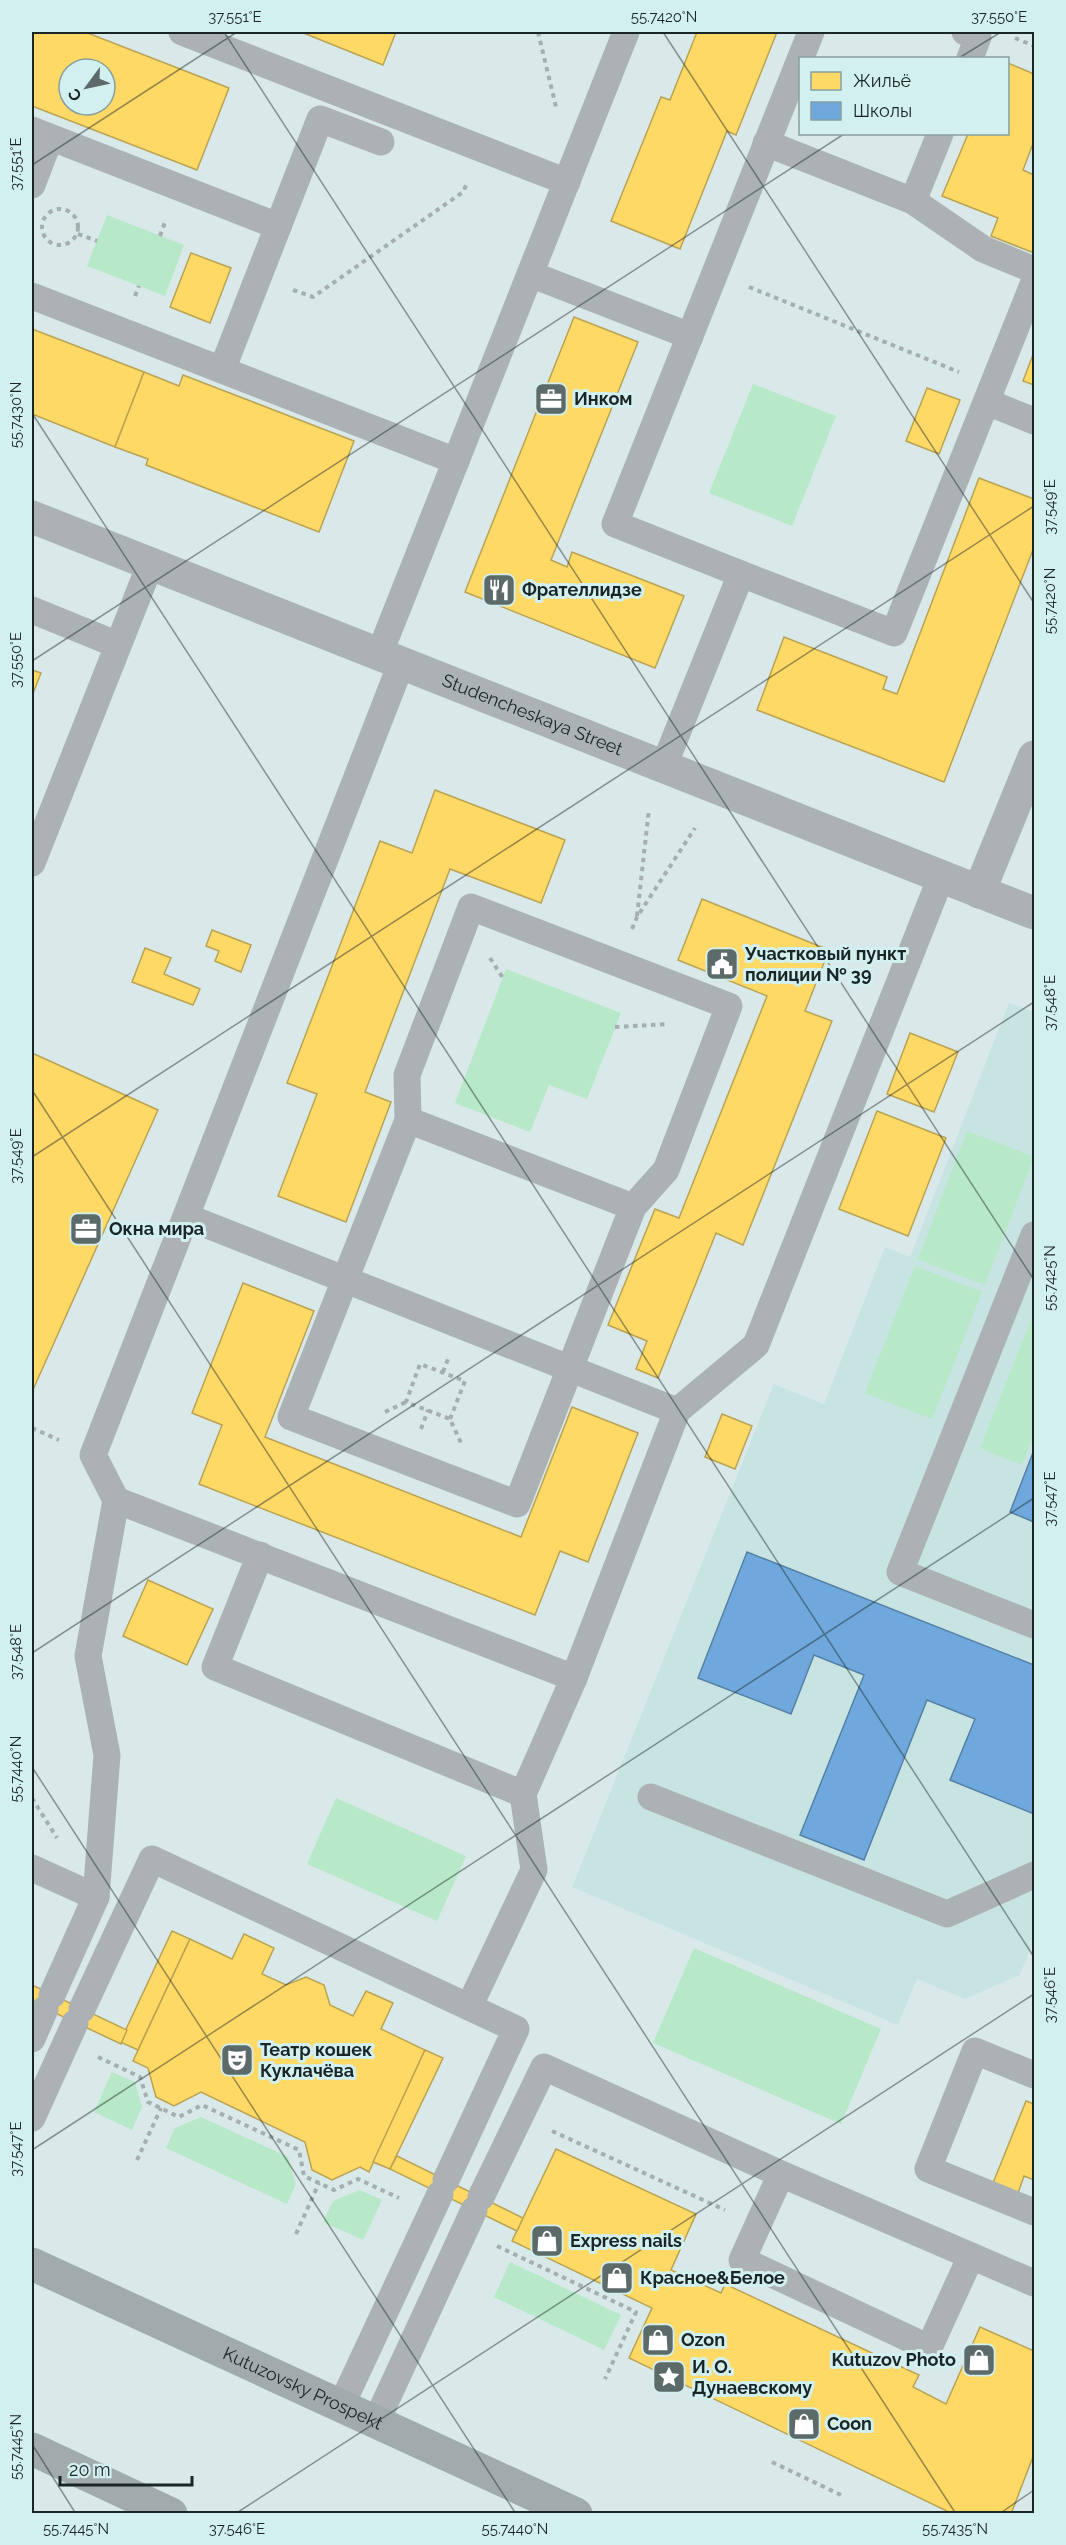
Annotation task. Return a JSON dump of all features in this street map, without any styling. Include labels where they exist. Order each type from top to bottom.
[{"type":"main road","name":"Kutuzovsky Prospekt","points":[[32,2264],[576,2514]]},
{"type":"main road","points":[[32,2449],[171,2514]]},
{"type":"street","name":"Studencheskaya Street","points":[[32,517],[1035,913]]},
{"type":"street","points":[[979,892],[1035,757]]},
{"type":"lane","points":[[186,32],[480,148],[569,175]]},
{"type":"lane","points":[[32,2039],[96,1897],[107,1755],[88,1656],[116,1500],[93,1455],[187,1217],[390,659],[456,460],[626,32]]},
{"type":"lane","points":[[801,57],[811,32]]},
{"type":"lane","points":[[965,32],[978,37],[970,57]]},
{"type":"lane","points":[[799,62],[615,524],[894,633],[1035,282]]},
{"type":"lane","points":[[222,370],[320,119],[381,142]]},
{"type":"lane","points":[[32,185],[41,134],[278,226]]},
{"type":"lane","points":[[913,201],[940,135]]},
{"type":"lane","points":[[766,143],[913,201],[983,249],[1035,270]]},
{"type":"lane","points":[[530,274],[690,336]]},
{"type":"lane","points":[[32,296],[456,460]]},
{"type":"lane","points":[[990,394],[1035,421]]},
{"type":"lane","points":[[32,863],[150,565]]},
{"type":"lane","points":[[663,768],[741,574]]},
{"type":"lane","points":[[32,610],[118,645]]},
{"type":"lane","points":[[469,2007],[534,1870],[523,1794],[573,1678],[677,1411],[756,1345],[941,876]]},
{"type":"lane","points":[[471,907],[729,1006],[666,1170],[633,1207],[517,1504],[291,1417],[347,1280],[408,1120],[407,1075],[471,907]]},
{"type":"lane","points":[[408,1120],[633,1207]]},
{"type":"lane","points":[[187,1217],[677,1411]]},
{"type":"lane","points":[[1035,1235],[900,1572],[1035,1625]]},
{"type":"lane","points":[[116,1500],[573,1678]]},
{"type":"lane","points":[[260,1555],[214,1667],[523,1794]]},
{"type":"lane","points":[[651,1797],[947,1914],[1035,1875]]},
{"type":"lane","points":[[32,2118],[152,1859],[516,2030],[341,2406]]},
{"type":"lane","points":[[32,1868],[96,1897]]},
{"type":"lane","points":[[1035,2075],[975,2051],[928,2169],[1035,2212]]},
{"type":"lane","points":[[376,2422],[544,2067],[781,2174],[1035,2283]]},
{"type":"lane","points":[[781,2174],[742,2260],[928,2348],[971,2256]]},
{"type":"path","points":[[538,32],[569,175]]},
{"type":"path","points":[[259,276],[313,297],[463,192],[480,148]]},
{"type":"path","points":[[57,209],[67,210],[75,215],[79,224],[78,234],[72,242],[63,245],[54,244],[46,238],[42,230],[43,220],[48,213],[57,209]]},
{"type":"path","points":[[78,234],[97,241]]},
{"type":"path","points":[[715,273],[990,394]]},
{"type":"path","points":[[649,809],[637,917],[695,828]]},
{"type":"path","points":[[420,1364],[465,1381],[450,1419],[406,1402],[420,1364]]},
{"type":"path","points":[[92,2054],[140,2077],[148,2102],[179,2117],[202,2105],[298,2150],[304,2176],[334,2190],[358,2179],[408,2202]]},
{"type":"path","points":[[137,2160],[161,2108]]},
{"type":"path","points":[[547,2140],[552,2130],[758,2225]]},
{"type":"path","points":[[296,2234],[320,2183]]},
{"type":"path","points":[[496,2245],[636,2312],[605,2379]]},
{"type":"path","points":[[771,2462],[841,2495]]},
{"type":"shaded area","points":[[1009,1003],[1034,1012],[1034,1938],[1020,1975],[965,1999],[917,1979],[898,2025],[572,1887],[774,1384],[824,1404],[885,1247],[910,1257]]},
{"type":"green space","points":[[107,215],[184,245],[165,296],[87,266]]},
{"type":"green space","points":[[753,384],[836,416],[792,526],[709,493]]},
{"type":"green space","points":[[506,969],[621,1013],[587,1099],[549,1085],[530,1132],[455,1103]]},
{"type":"green space","points":[[967,1131],[1034,1157],[985,1285],[918,1259]]},
{"type":"green space","points":[[915,1266],[982,1292],[932,1419],[865,1393]]},
{"type":"green space","points":[[1034,1312],[1034,1433],[1022,1465],[980,1448]]},
{"type":"green space","points":[[336,1798],[466,1856],[437,1921],[307,1864]]},
{"type":"green space","points":[[694,1948],[881,2029],[841,2124],[653,2043]]},
{"type":"green space","points":[[112,2072],[135,2082],[142,2107],[132,2130],[94,2112]]},
{"type":"green space","points":[[201,2117],[288,2157],[296,2184],[287,2204],[166,2148],[175,2128]]},
{"type":"green space","points":[[360,2190],[382,2200],[363,2240],[323,2222],[333,2201]]},
{"type":"green space","points":[[510,2262],[621,2315],[604,2350],[494,2297]]},
{"type":"building: Жильё","points":[[32,32],[85,32],[229,88],[197,170],[60,117],[117,117],[117,57],[57,57],[57,116],[32,106]]},
{"type":"building: Жильё","points":[[301,32],[396,32],[383,65]]},
{"type":"building: Жильё","points":[[697,32],[777,32],[736,135],[727,131],[680,249],[611,221],[661,97],[670,100]]},
{"type":"building: Жильё","points":[[1009,63],[1034,74],[1034,141],[1023,170],[1034,175],[1034,253],[991,236],[998,218],[942,196],[968,135],[1009,135]]},
{"type":"building: Жильё","points":[[191,253],[231,268],[210,323],[170,307]]},
{"type":"building: Жильё","points":[[574,317],[638,342],[551,560],[567,567],[572,552],[684,596],[655,668],[465,592]]},
{"type":"building: Жильё","points":[[32,329],[144,372],[115,447],[32,414]]},
{"type":"building: Жильё","points":[[1034,352],[1034,385],[1023,381]]},
{"type":"building: Жильё","points":[[144,372],[179,386],[183,375],[354,441],[319,532],[146,465],[148,459],[115,447]]},
{"type":"building: Жильё","points":[[927,388],[960,400],[939,454],[906,441]]},
{"type":"building: Жильё","points":[[979,478],[1034,499],[1034,547],[944,782],[757,710],[784,637],[887,677],[883,689],[897,694]]},
{"type":"building: Жильё","points":[[32,670],[41,673],[32,696]]},
{"type":"building: Жильё","points":[[435,790],[565,840],[541,903],[450,869],[365,1092],[391,1102],[346,1222],[278,1196],[317,1094],[287,1083],[380,841],[412,853]]},
{"type":"building: Жильё","points":[[702,899],[829,950],[805,1011],[832,1021],[743,1245],[716,1233],[658,1378],[636,1369],[647,1341],[608,1325],[655,1209],[679,1218],[767,996],[678,960]]},
{"type":"building: Жильё","points":[[212,930],[251,945],[241,972],[215,961],[219,951],[206,946]]},
{"type":"building: Жильё","points":[[145,948],[171,958],[164,974],[200,989],[193,1005],[132,982]]},
{"type":"building: Жильё","points":[[910,1033],[958,1052],[934,1112],[887,1094]]},
{"type":"building: Жильё","points":[[32,1053],[158,1110],[32,1392]]},
{"type":"building: Жильё","points":[[877,1111],[946,1138],[908,1236],[839,1209]]},
{"type":"building: Жильё","points":[[243,1283],[314,1311],[265,1437],[521,1537],[572,1407],[638,1433],[588,1562],[560,1551],[535,1615],[199,1484],[222,1425],[192,1413]]},
{"type":"building: Жильё","points":[[722,1414],[752,1426],[735,1469],[705,1457]]},
{"type":"building: Жильё","points":[[148,1580],[213,1609],[187,1665],[123,1636]]},
{"type":"building: Жильё","points":[[172,1931],[190,1939],[138,2050],[120,2042]]},
{"type":"building: Жильё","points":[[244,1934],[274,1948],[262,1974],[286,1985],[306,1977],[324,1985],[330,2005],[353,2016],[366,1991],[393,2003],[381,2029],[425,2050],[369,2172],[360,2167],[332,2180],[312,2170],[305,2142],[201,2092],[174,2106],[156,2097],[148,2068],[133,2061],[190,1939],[232,1959]]},
{"type":"building: Жильё","points":[[32,1985],[127,2030],[121,2044],[32,2002]]},
{"type":"building: Жильё","points":[[425,2050],[443,2058],[390,2169],[373,2162]]},
{"type":"building: Жильё","points":[[1026,2101],[1034,2104],[1034,2180],[1024,2176],[1018,2193],[993,2183]]},
{"type":"building: Жильё","points":[[556,2149],[696,2214],[671,2270],[721,2293],[725,2284],[919,2375],[913,2387],[946,2404],[980,2327],[1034,2351],[1034,2454],[1011,2514],[953,2514],[629,2358],[652,2308],[512,2241]]},
{"type":"building: Жильё","points":[[397,2156],[523,2218],[517,2231],[390,2169]]},
{"type":"building: Школы","points":[[1034,1450],[1034,1522],[1010,1512]]},
{"type":"building: Школы","points":[[747,1552],[1034,1665],[1034,1814],[950,1780],[975,1719],[927,1700],[864,1860],[800,1835],[864,1675],[814,1655],[791,1714],[698,1678]]},
{"type":"place","name":"Инком","points":[[551,399]]},
{"type":"place","name":"Фрателлидзе","points":[[499,590]]},
{"type":"place","name":"Участковый пункт полиции № 39","points":[[722,964]]},
{"type":"place","name":"Окна мира","points":[[86,1229]]},
{"type":"place","name":"Театр кошек Куклачёва","points":[[237,2060]]},
{"type":"place","name":"Express nails","points":[[547,2241]]},
{"type":"place","name":"Красное&Белое","points":[[617,2278]]},
{"type":"place","name":"Ozon","points":[[658,2340]]},
{"type":"place","name":"Kutuzov Photo","points":[[979,2360]]},
{"type":"place","name":"И. О. Дунаевскому","points":[[669,2377]]},
{"type":"place","name":"Coon","points":[[804,2424]]}]
